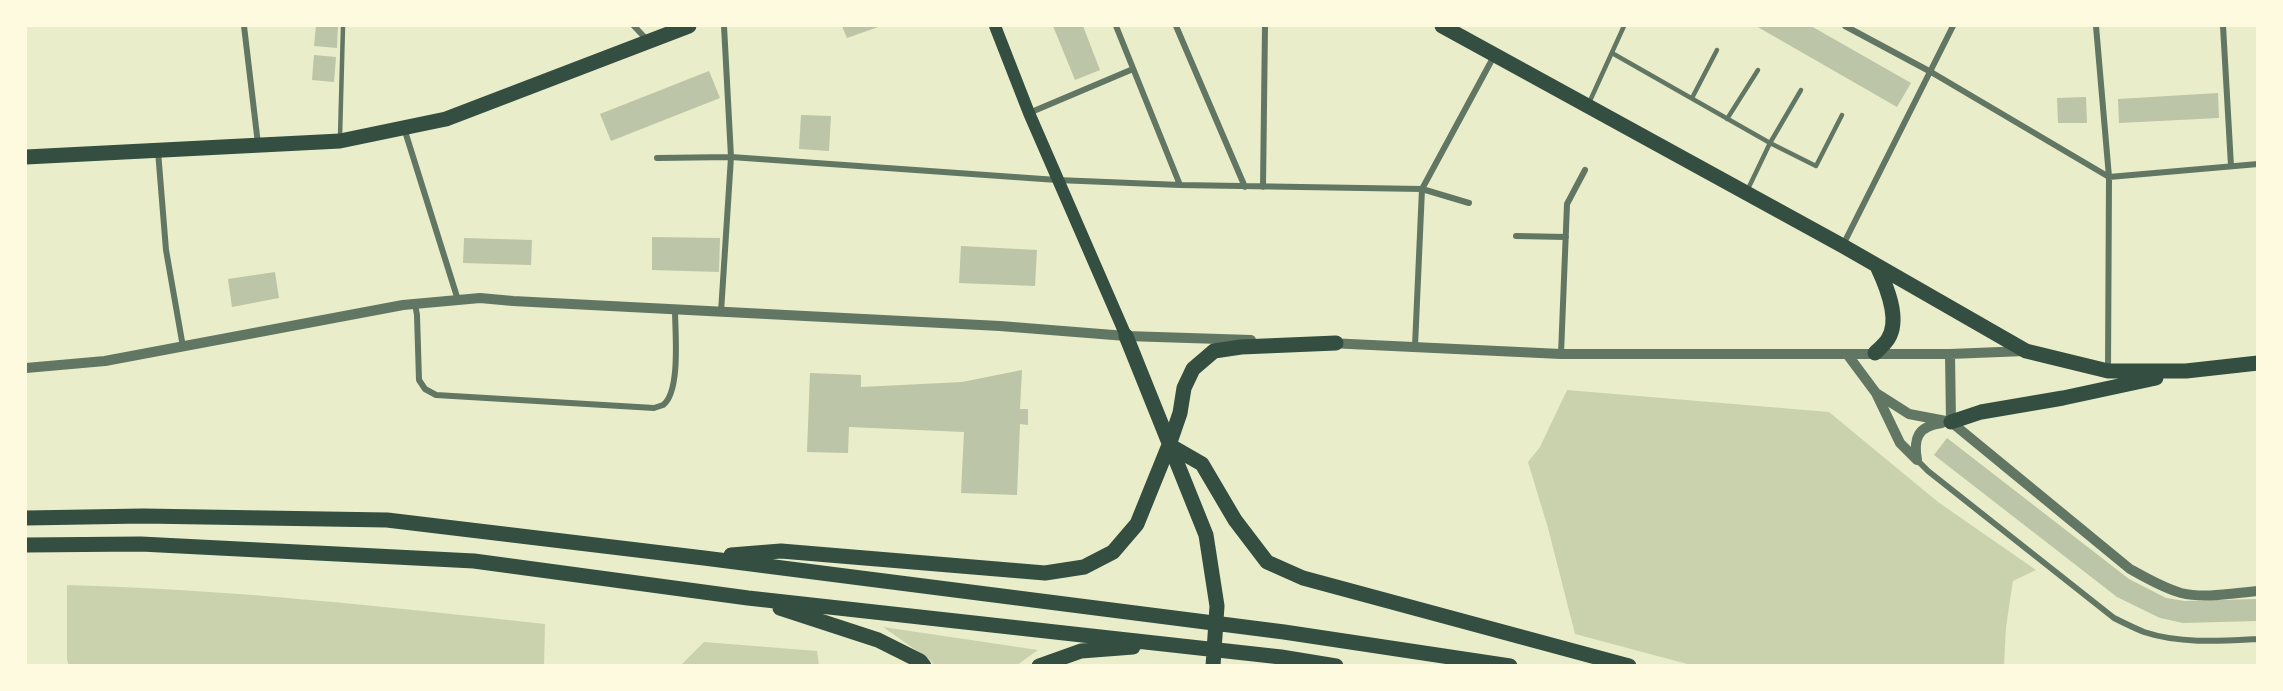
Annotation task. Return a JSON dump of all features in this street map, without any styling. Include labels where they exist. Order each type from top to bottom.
[{"type":"main road","points":[[26,157],[158,148],[340,141],[446,119],[689,26]]},
{"type":"main road","points":[[995,26],[1057,180],[1126,336],[1206,535],[1217,606],[1213,666]]},
{"type":"main road","points":[[1442,26],[1843,246],[2026,351],[2108,371],[2186,371]]},
{"type":"main road","points":[[1875,353],[1889,337],[1893,315],[1888,288],[1877,266]]},
{"type":"main road","points":[[704,558],[781,550],[1045,573],[1084,567],[1113,552],[1137,524],[1169,445],[1180,413],[1184,388],[1193,369],[1214,351],[1241,347],[1336,343]]},
{"type":"main road","points":[[1951,422],[1981,412],[2063,398],[2186,371],[2258,363]]},
{"type":"main road","points":[[1169,445],[1202,464],[1235,520],[1267,562],[1303,579],[1629,666]]},
{"type":"main road","points":[[26,518],[143,516],[387,520],[1284,632],[1510,666]]},
{"type":"main road","points":[[26,545],[141,544],[474,561],[748,597],[1281,657],[1336,666]]},
{"type":"main road","points":[[26,551],[141,544]]},
{"type":"main road","points":[[748,597],[878,640],[920,661],[924,666]]},
{"type":"main road","points":[[1039,666],[1081,651],[1169,644]]},
{"type":"main road","points":[[1281,657],[1309,666]]},
{"type":"street","points":[[244,26],[258,144]]},
{"type":"street","points":[[634,26],[649,42]]},
{"type":"street","points":[[721,313],[731,157],[724,26]]},
{"type":"street","points":[[1116,26],[1180,185]]},
{"type":"street","points":[[1176,26],[1245,187]]},
{"type":"street","points":[[1263,188],[1265,26]]},
{"type":"street","points":[[1845,26],[1931,72],[2109,177],[2258,164]]},
{"type":"street","points":[[1843,246],[1953,26]]},
{"type":"street","points":[[2096,26],[2109,177],[2108,371]]},
{"type":"street","points":[[2223,26],[2231,166]]},
{"type":"street","points":[[1415,346],[1422,189],[1495,55]]},
{"type":"street","points":[[1029,113],[1132,69]]},
{"type":"street","points":[[404,128],[458,300]]},
{"type":"street","points":[[158,148],[166,250],[183,347]]},
{"type":"street","points":[[657,158],[731,157],[1057,180],[1180,185],[1422,189],[1469,202]]},
{"type":"street","points":[[1561,354],[1567,204],[1585,170]]},
{"type":"street","points":[[1516,236],[1566,237]]},
{"type":"street","points":[[26,368],[105,362],[415,304],[480,298],[721,313],[1000,326],[1126,336],[1415,346],[1561,354],[1950,354],[2026,351]]},
{"type":"street","points":[[415,304],[419,380],[424,389],[436,395],[654,408],[663,405],[671,395],[675,381],[675,310]]},
{"type":"street","points":[[1848,354],[1876,393],[1900,442],[1928,471],[2114,618],[2145,632],[2176,638],[2220,641],[2258,639]]},
{"type":"street","points":[[1950,354],[1951,422]]},
{"type":"street","points":[[1876,393],[1909,414],[1951,422],[2130,569],[2154,583],[2183,594],[2258,591]]},
{"type":"street","points":[[1917,460],[1914,445],[1920,432],[1932,424],[1951,422]]},
{"type":"lane","points":[[340,141],[343,26]]},
{"type":"lane","points":[[1587,106],[1624,26]]},
{"type":"lane","points":[[1692,99],[1717,50]]},
{"type":"lane","points":[[1612,53],[1770,143],[1816,166],[1842,115]]},
{"type":"lane","points":[[1727,119],[1758,70]]},
{"type":"lane","points":[[1746,193],[1770,143],[1801,90]]},
{"type":"green space","points":[[1567,390],[1829,412],[1938,502],[2036,570],[2013,581],[2006,627],[2004,665],[1691,665],[1575,634],[1548,528],[1528,462],[1540,447]]},
{"type":"green space","points":[[67,585],[187,590],[366,605],[545,624],[544,665],[69,665],[67,660]]},
{"type":"green space","points":[[883,627],[1038,650],[1017,665],[934,665]]},
{"type":"green space","points":[[704,642],[817,651],[819,665],[681,665]]},
{"type":"building","points":[[316,26],[338,26],[337,48],[314,46]]},
{"type":"building","points":[[842,26],[881,26],[847,38]]},
{"type":"building","points":[[1053,26],[1083,26],[1100,70],[1075,80]]},
{"type":"building","points":[[1756,26],[1811,26],[1911,83],[1897,107]]},
{"type":"building","points":[[314,55],[336,57],[334,82],[312,80]]},
{"type":"building","points":[[709,71],[720,98],[611,141],[600,114]]},
{"type":"building","points":[[2218,93],[2219,118],[2119,123],[2118,99]]},
{"type":"building","points":[[2086,97],[2087,123],[2058,123],[2057,98]]},
{"type":"building","points":[[801,115],[831,116],[829,151],[799,149]]},
{"type":"building","points":[[652,237],[720,238],[719,272],[652,270]]},
{"type":"building","points":[[464,238],[532,240],[531,265],[463,263]]},
{"type":"building","points":[[961,246],[1037,250],[1035,286],[959,283]]},
{"type":"building","points":[[275,272],[279,298],[232,307],[228,279]]},
{"type":"building","points":[[1022,370],[1020,409],[1028,409],[1028,425],[1020,424],[1017,495],[961,493],[964,432],[849,427],[848,453],[807,452],[810,373],[861,375],[861,387],[962,382]]},
{"type":"building","points":[[1947,438],[2129,579],[2166,598],[2185,601],[2256,599],[2257,621],[2183,623],[2160,618],[2117,597],[1934,455]]}]
